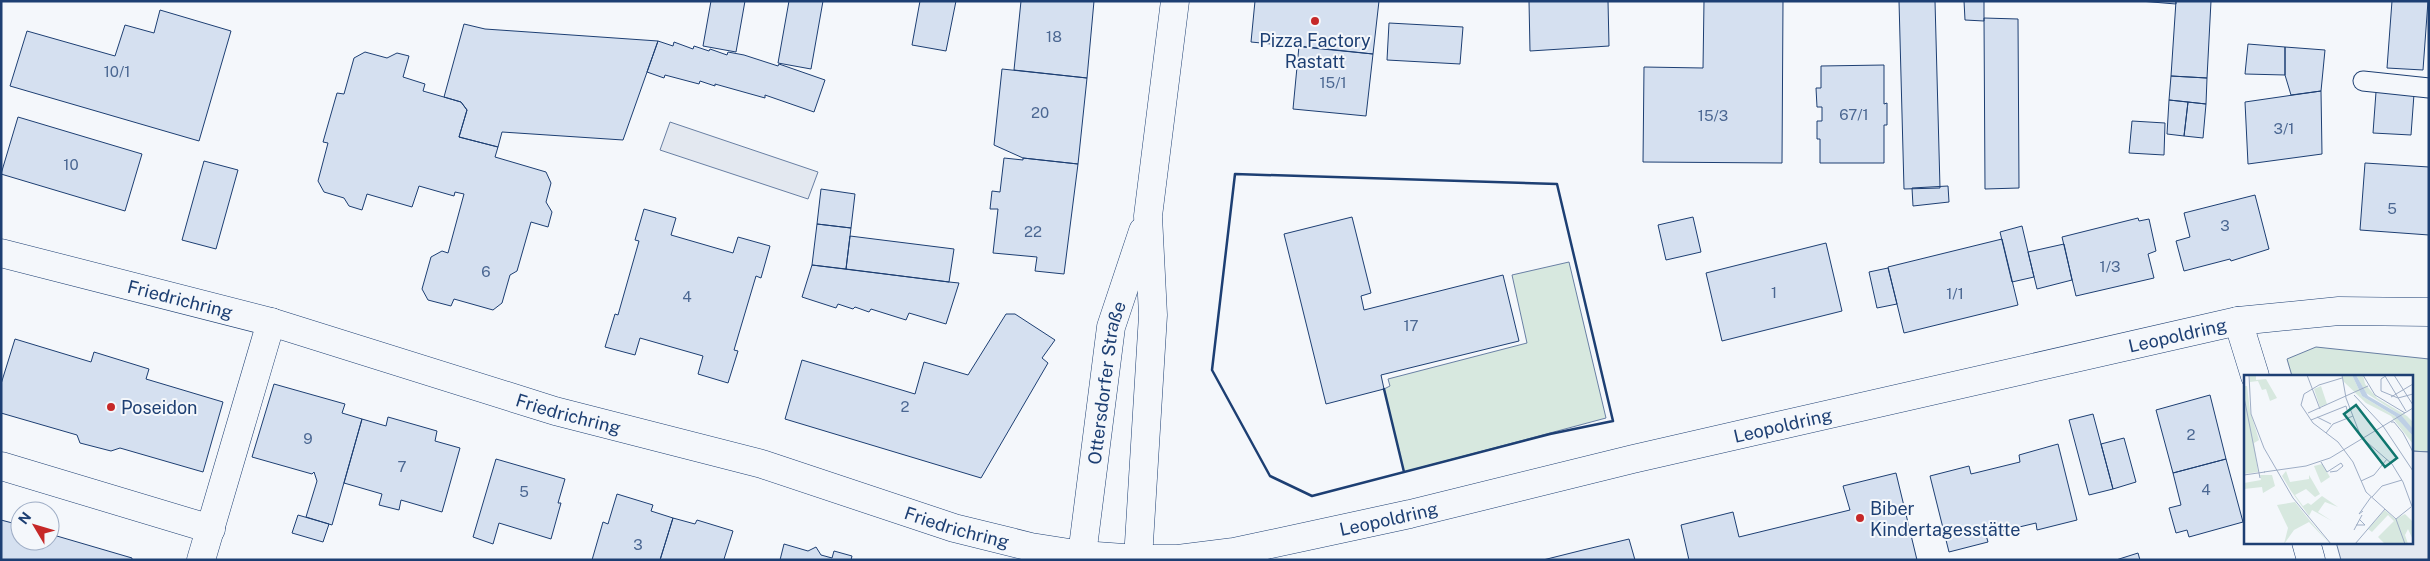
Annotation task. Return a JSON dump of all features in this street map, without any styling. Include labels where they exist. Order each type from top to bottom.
[{"type":"main road","name":"Ottersdorfer Straße","points":[[1138,559],[1153,316],[1148,216],[1175,1]]},
{"type":"main road","name":"Ottersdorfer Straße","points":[[1082,555],[1111,327],[1148,216]]},
{"type":"main road","name":"Friedrichring","points":[[1,253],[271,322],[555,411],[762,464],[954,528],[1031,547],[1082,555],[1138,559]]},
{"type":"main road","name":"Leopoldring","points":[[1138,559],[1178,559],[1243,550],[1410,514],[1633,459],[2238,321],[2338,311],[2429,312]]},
{"type":"main road","points":[[2238,321],[2256,375]]},
{"type":"main road","points":[[201,560],[271,322]]},
{"type":"main road","points":[[1,466],[211,529]]},
{"type":"main road","points":[[2307,544],[2311,560]]},
{"type":"lane","points":[[2363,81],[2429,88]]},
{"type":"shaded area","points":[[670,122],[818,172],[808,199],[660,150]]},
{"type":"shaded area","points":[[1569,262],[1606,418],[1404,472],[1384,389],[1390,386],[1388,379],[1527,343],[1512,275]]},
{"type":"shaded area","points":[[2316,347],[2429,359],[2429,452],[2412,451],[2412,375],[2292,375],[2287,359]]},
{"type":"shaded area","points":[[2412,451],[2429,452],[2429,560],[2341,560],[2337,544],[2412,544]]},
{"type":"building","points":[[711,1],[745,1],[736,52],[703,46]]},
{"type":"building","points":[[789,1],[823,1],[811,69],[778,63]]},
{"type":"building","points":[[920,1],[956,1],[946,51],[912,45]]},
{"type":"building","points":[[1021,1],[1094,1],[1087,78],[1014,70]]},
{"type":"building","name":"Pizza Factory Rastatt","points":[[1255,1],[1379,1],[1373,54],[1251,42]]},
{"type":"building","points":[[1529,1],[1608,1],[1609,46],[1530,51]]},
{"type":"building","points":[[1704,1],[1783,1],[1782,163],[1643,162],[1644,67],[1703,68]]},
{"type":"building","points":[[1899,1],[1935,1],[1940,188],[1904,189]]},
{"type":"building","points":[[1964,1],[1984,1],[1984,21],[1965,20]]},
{"type":"building","points":[[2140,1],[2176,1],[2176,4]]},
{"type":"building","points":[[2176,1],[2211,1],[2207,78],[2171,76]]},
{"type":"building","points":[[2392,1],[2428,1],[2423,70],[2387,68]]},
{"type":"building","points":[[160,10],[231,31],[199,141],[10,86],[27,31],[115,56],[125,25],[154,33]]},
{"type":"building","points":[[1984,18],[2018,19],[2019,188],[1985,189]]},
{"type":"building","points":[[1389,23],[1463,27],[1460,64],[1387,60]]},
{"type":"building","points":[[464,24],[485,29],[658,41],[623,140],[502,132],[498,147],[459,137],[467,110],[461,102],[444,97]]},
{"type":"building","points":[[658,41],[673,46],[674,42],[693,49],[694,46],[709,51],[710,49],[727,55],[728,52],[744,55],[778,66],[779,64],[825,80],[814,112],[765,95],[765,98],[715,84],[715,86],[700,81],[699,84],[665,75],[664,78],[647,72]]},
{"type":"building","points":[[2248,44],[2285,47],[2285,75],[2245,74]]},
{"type":"building","points":[[1299,46],[1373,54],[1366,116],[1293,109]]},
{"type":"building","points":[[2285,47],[2325,50],[2321,91],[2291,95],[2285,75]]},
{"type":"building","points":[[365,52],[387,58],[397,53],[409,56],[403,77],[425,84],[423,91],[461,102],[467,110],[459,137],[498,147],[495,157],[546,172],[551,183],[546,202],[552,212],[548,227],[531,222],[517,271],[510,275],[502,303],[493,310],[454,299],[451,306],[428,300],[422,289],[431,257],[442,251],[448,253],[464,194],[455,192],[454,196],[419,186],[412,207],[367,194],[362,210],[349,206],[344,198],[324,192],[318,181],[328,143],[323,142],[337,93],[344,94],[354,58]]},
{"type":"building","points":[[1884,65],[1884,104],[1887,103],[1887,125],[1884,125],[1884,163],[1820,163],[1820,139],[1817,139],[1817,121],[1822,121],[1822,107],[1817,107],[1816,88],[1821,88],[1821,66]]},
{"type":"building","points":[[1002,69],[1087,78],[1078,164],[1023,158],[994,145]]},
{"type":"building","points":[[2171,76],[2207,78],[2206,104],[2169,100]]},
{"type":"building","points":[[2321,91],[2322,154],[2248,164],[2245,102]]},
{"type":"building","points":[[2376,92],[2414,94],[2411,135],[2373,133]]},
{"type":"building","points":[[2169,100],[2188,102],[2184,136],[2167,134]]},
{"type":"building","points":[[2188,102],[2206,104],[2203,138],[2184,136]]},
{"type":"building","points":[[18,117],[142,154],[125,211],[1,174]]},
{"type":"building","points":[[2132,121],[2165,123],[2164,155],[2129,153]]},
{"type":"building","points":[[1004,158],[1023,160],[1023,158],[1078,164],[1064,274],[1035,271],[1037,257],[993,253],[998,209],[990,209],[992,191],[1000,192]]},
{"type":"building","points":[[204,161],[238,170],[216,249],[182,240]]},
{"type":"building","points":[[2365,163],[2429,167],[2429,235],[2360,230]]},
{"type":"building","points":[[1948,186],[1949,202],[1913,206],[1912,188]]},
{"type":"building","points":[[821,189],[855,194],[851,228],[817,224]]},
{"type":"building","points":[[2255,195],[2269,249],[2231,261],[2230,259],[2184,271],[2176,241],[2190,237],[2184,213]]},
{"type":"building","points":[[644,209],[676,218],[671,235],[733,253],[738,237],[770,246],[761,278],[756,276],[734,350],[738,351],[728,383],[698,374],[703,356],[640,338],[635,355],[605,347],[615,314],[618,315],[639,241],[635,240]]},
{"type":"building","points":[[1352,217],[1371,293],[1361,296],[1364,310],[1503,275],[1519,341],[1381,375],[1384,389],[1326,404],[1284,234]]},
{"type":"building","points":[[1693,217],[1701,252],[1666,260],[1658,225]]},
{"type":"building","points":[[2138,218],[2139,221],[2149,219],[2156,251],[2148,254],[2154,278],[2076,296],[2062,237]]},
{"type":"building","points":[[817,224],[851,228],[846,269],[812,265]]},
{"type":"building","points":[[2022,226],[2034,277],[2012,282],[2000,232]]},
{"type":"building","points":[[850,236],[954,249],[949,282],[846,269]]},
{"type":"building","points":[[2002,239],[2018,305],[1904,333],[1888,267]]},
{"type":"building","points":[[1826,243],[1842,311],[1722,341],[1706,273]]},
{"type":"building","points":[[2064,244],[2072,280],[2037,289],[2028,252]]},
{"type":"building","points":[[812,265],[959,283],[946,324],[909,313],[906,320],[871,309],[869,312],[838,304],[836,308],[802,297]]},
{"type":"building","points":[[1888,268],[1897,304],[1877,308],[1869,272]]},
{"type":"building","points":[[1006,314],[1015,314],[1055,340],[1042,358],[1048,363],[981,478],[785,419],[802,360],[915,394],[924,362],[968,375]]},
{"type":"building","name":"Poseidon","points":[[15,339],[91,362],[94,352],[149,369],[146,379],[223,402],[203,472],[120,448],[111,451],[80,443],[77,435],[1,413],[1,384]]},
{"type":"building","points":[[274,384],[345,404],[342,413],[362,419],[332,525],[306,517],[317,481],[314,472],[312,474],[252,457]]},
{"type":"building","points":[[2210,395],[2226,459],[2173,473],[2156,410]]},
{"type":"building","points":[[2093,414],[2113,489],[2089,495],[2069,420]]},
{"type":"building","points":[[388,417],[437,431],[435,441],[460,448],[442,512],[401,500],[399,510],[379,505],[382,494],[344,483],[362,419],[386,426]]},
{"type":"building","points":[[2124,438],[2136,482],[2113,489],[2101,444]]},
{"type":"building","points":[[2058,444],[2077,520],[2037,530],[2036,523],[1986,535],[1988,542],[1949,552],[1930,476],[1969,466],[1971,474],[2020,462],[2019,455]]},
{"type":"building","points":[[496,459],[565,479],[558,503],[561,503],[551,539],[499,523],[493,544],[473,537]]},
{"type":"building","points":[[2226,459],[2243,522],[2189,537],[2187,530],[2176,533],[2169,508],[2181,505],[2173,473]]},
{"type":"building","name":"Biber Kindertagesstätte","points":[[1896,473],[1917,560],[1689,560],[1681,525],[1733,512],[1739,537],[1850,510],[1843,486]]},
{"type":"building","points":[[617,494],[653,505],[651,511],[673,518],[660,560],[592,560],[603,522],[608,524]]},
{"type":"building","points":[[298,515],[329,524],[323,542],[292,533]]},
{"type":"building","points":[[673,518],[695,524],[697,520],[733,531],[724,559],[726,560],[660,560]]},
{"type":"building","points":[[1,520],[10,522],[10,551],[60,551],[60,537],[132,558],[132,560],[1,560]]},
{"type":"building","points":[[1629,539],[1635,560],[1543,560],[1583,550]]},
{"type":"building","points":[[784,544],[808,551],[816,547],[821,555],[832,558],[834,551],[852,556],[851,560],[780,560]]},
{"type":"building","points":[[2138,553],[2140,560],[2116,560]]},
{"type":"wall","points":[[1235,174],[1557,184],[1613,421],[1550,434],[1312,496],[1270,476],[1212,370],[1235,174]]},
{"type":"wall","points":[[1384,389],[1404,472]]},
{"type":"place","name":"Pizza Factory Rastatt","points":[[1315,21]]},
{"type":"place","name":"Poseidon","points":[[111,407]]},
{"type":"place","name":"Biber Kindertagesstätte","points":[[1860,518]]}]
